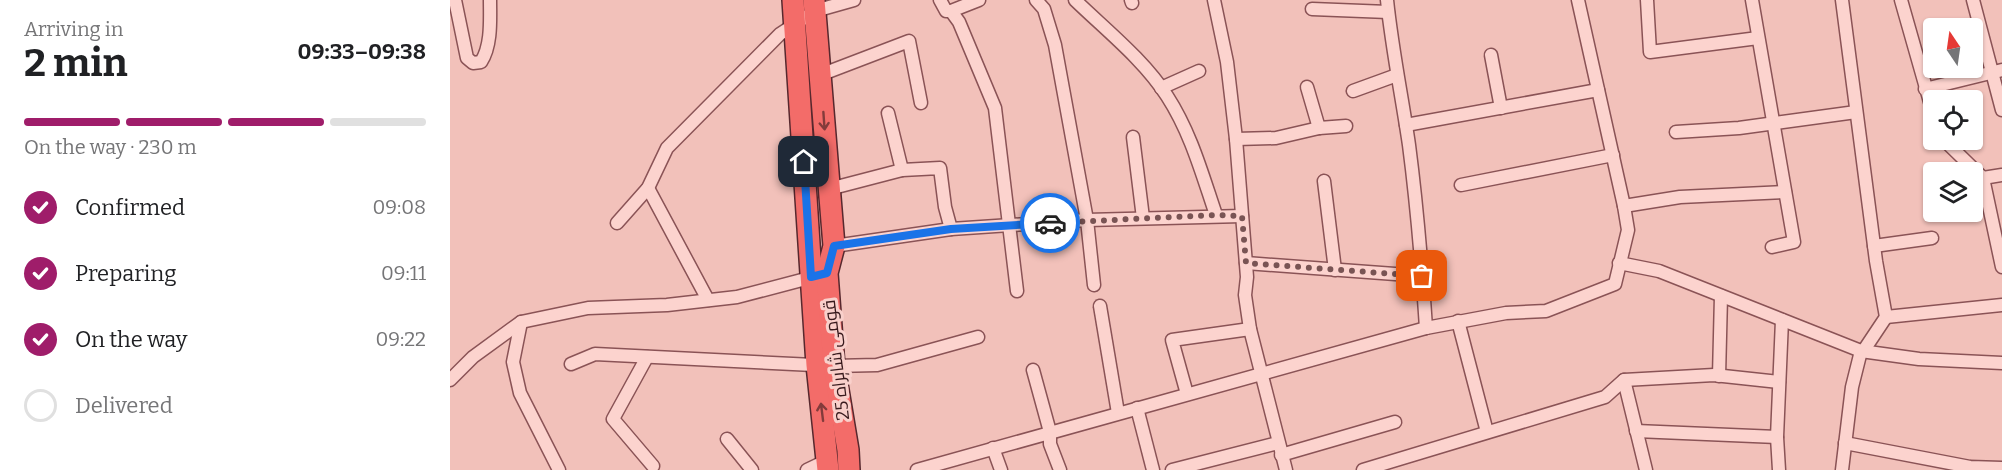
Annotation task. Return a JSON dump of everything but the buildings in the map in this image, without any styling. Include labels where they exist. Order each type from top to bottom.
[{"type":"highway","name":"قومی شاہراہ 25","points":[[793,0],[819,275],[828,465]]},
{"type":"highway","name":"قومی شاہراہ 25","points":[[814,5],[834,246],[819,275]]},
{"type":"highway","name":"قومی شاہراہ 25","points":[[825,366],[849,460]]},
{"type":"street","points":[[455,0],[467,58],[473,63],[481,62],[485,55],[490,25],[490,0]]},
{"type":"street","points":[[617,223],[648,188],[667,148],[780,34],[795,24],[814,5],[854,0]]},
{"type":"street","points":[[940,0],[946,11],[979,0]]},
{"type":"street","points":[[1036,0],[1044,9],[1055,45],[1087,220],[1094,285]]},
{"type":"street","points":[[1075,0],[1144,67],[1161,88],[1191,140],[1216,215]]},
{"type":"street","points":[[1214,0],[1227,62],[1236,140],[1247,277],[1245,295],[1250,329],[1286,470]]},
{"type":"street","points":[[917,470],[940,467],[993,448],[1426,328],[1506,313],[1546,311],[1615,284],[1628,230],[1578,0]]},
{"type":"street","points":[[1647,0],[1650,52],[1758,38]]},
{"type":"street","points":[[1752,0],[1794,242],[1772,247]]},
{"type":"street","points":[[1842,0],[1874,246],[1886,317],[1862,350],[1852,387],[1842,470]]},
{"type":"street","points":[[1901,0],[1925,89],[1997,71]]},
{"type":"street","points":[[1973,0],[1997,71],[2002,110]]},
{"type":"street","points":[[1312,9],[1388,6],[1406,125],[1426,328]]},
{"type":"street","points":[[951,11],[959,22],[994,108],[1017,291]]},
{"type":"street","points":[[820,75],[909,41],[921,103]]},
{"type":"street","points":[[1491,55],[1501,108]]},
{"type":"street","points":[[1161,88],[1199,71]]},
{"type":"street","points":[[1353,91],[1397,75]]},
{"type":"street","points":[[1307,87],[1319,128]]},
{"type":"street","points":[[1406,125],[1598,90]]},
{"type":"street","points":[[1676,132],[1739,128],[1856,112]]},
{"type":"street","points":[[888,113],[902,170]]},
{"type":"street","points":[[1236,140],[1276,138],[1319,128],[1346,126]]},
{"type":"street","points":[[1133,137],[1143,218]]},
{"type":"street","points":[[1954,150],[1967,162]]},
{"type":"street","points":[[1461,185],[1613,155]]},
{"type":"street","points":[[829,189],[902,170],[940,168],[945,207],[951,229]]},
{"type":"street","points":[[2002,175],[1983,178],[2002,267]]},
{"type":"street","points":[[1324,181],[1335,270]]},
{"type":"street","points":[[648,188],[708,300]]},
{"type":"street","points":[[1624,206],[1680,197],[1785,192]]},
{"type":"street","points":[[834,246],[951,229],[1087,220],[1242,216]]},
{"type":"street","points":[[1874,246],[1932,238]]},
{"type":"street","points":[[1246,263],[1422,276]]},
{"type":"street","points":[[1619,263],[1659,271],[1862,350],[1918,359],[2002,363]]},
{"type":"street","points":[[450,380],[473,357],[521,322],[588,308],[667,305],[737,297],[819,275]]},
{"type":"street","points":[[1719,376],[1721,296]]},
{"type":"street","points":[[1886,317],[2002,305]]},
{"type":"street","points":[[1100,306],[1118,413]]},
{"type":"street","points":[[1779,470],[1777,437],[1782,320]]},
{"type":"street","points":[[1458,321],[1487,432]]},
{"type":"street","points":[[521,322],[513,362],[520,393],[559,470]]},
{"type":"street","points":[[1187,394],[1172,340],[1250,329]]},
{"type":"street","points":[[571,364],[596,354],[825,366],[877,365],[978,337]]},
{"type":"street","points":[[647,357],[613,419],[653,466]]},
{"type":"street","points":[[1033,370],[1050,432],[1050,444],[1060,470]]},
{"type":"street","points":[[1363,470],[1382,467],[1487,432],[1605,397],[1624,380],[1719,376],[1779,382]]},
{"type":"street","points":[[1624,380],[1646,470]]},
{"type":"street","points":[[1137,408],[1153,470]]},
{"type":"street","points":[[1172,470],[1279,449],[1395,422]]},
{"type":"street","points":[[1636,431],[1777,437]]},
{"type":"street","points":[[727,439],[752,470]]},
{"type":"street","points":[[1845,443],[1970,469],[2002,468]]},
{"type":"street","points":[[993,448],[1001,470]]},
{"type":"street","points":[[807,470],[849,460]]},
{"type":"way so far","points":[[1050,223],[1216,215],[1242,216],[1246,263],[1422,276]]},
{"type":"route","points":[[804,162],[811,277],[827,273],[834,246],[951,229],[1050,223]]}]
